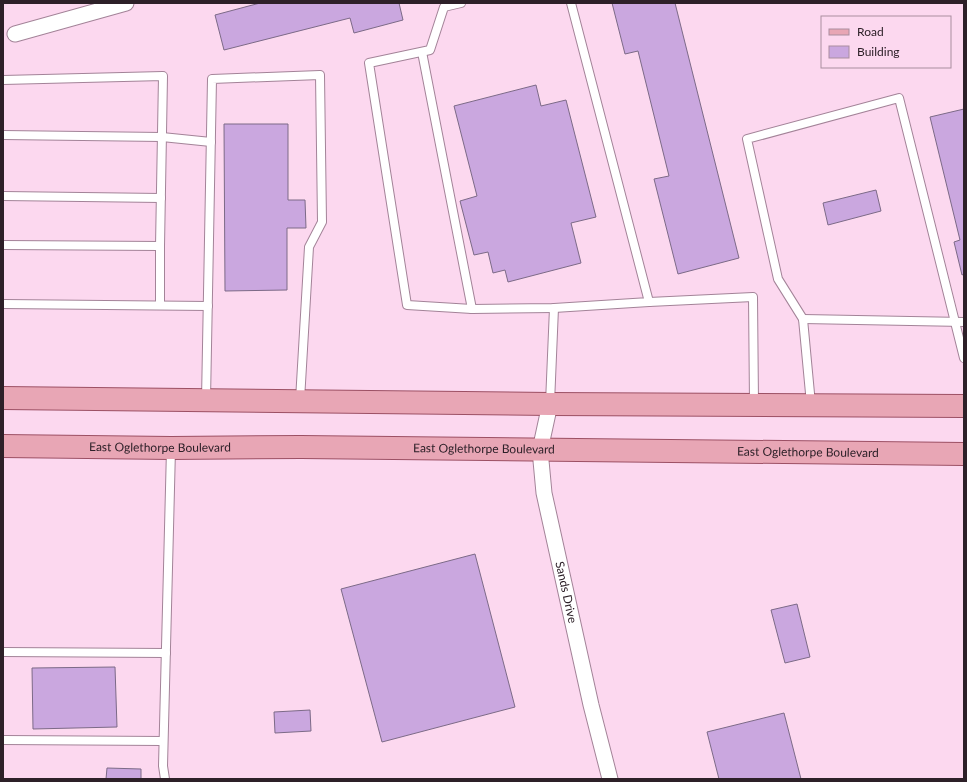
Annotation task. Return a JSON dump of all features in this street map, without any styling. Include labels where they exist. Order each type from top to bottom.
[{"type":"main road","points":[[3,398],[550,404],[811,404],[964,406]]},
{"type":"main road","name":"East Oglethorpe Boulevard","points":[[3,446],[171,448],[301,447],[964,454]]},
{"type":"street","points":[[15,34],[126,3]]},
{"type":"street","name":"Sands Drive","points":[[550,404],[540,450],[544,493],[590,698],[610,779]]},
{"type":"lane","points":[[461,3],[444,7],[430,50],[370,63],[407,305],[472,309],[554,308],[753,297],[754,404]]},
{"type":"lane","points":[[571,3],[649,302]]},
{"type":"lane","points":[[422,52],[472,309]]},
{"type":"lane","points":[[206,400],[212,79],[320,75],[322,222],[309,247],[300,401]]},
{"type":"lane","points":[[3,80],[163,76],[160,305]]},
{"type":"lane","points":[[811,404],[803,319],[778,279],[747,139],[899,98],[964,358]]},
{"type":"lane","points":[[3,135],[162,137],[211,142]]},
{"type":"lane","points":[[3,196],[161,198]]},
{"type":"lane","points":[[3,245],[160,246]]},
{"type":"lane","points":[[3,304],[208,306]]},
{"type":"lane","points":[[550,404],[554,308]]},
{"type":"lane","points":[[803,319],[964,322]]},
{"type":"lane","points":[[165,779],[163,766],[163,741],[171,448]]},
{"type":"lane","points":[[3,652],[166,653]]},
{"type":"lane","points":[[3,740],[163,741]]},
{"type":"building","points":[[260,3],[399,3],[403,20],[354,33],[350,18],[224,50],[215,15]]},
{"type":"building","points":[[612,3],[675,3],[739,258],[678,274],[654,179],[669,176],[638,51],[625,54]]},
{"type":"building","points":[[536,85],[541,106],[566,100],[596,217],[571,223],[581,263],[508,282],[505,270],[493,273],[488,252],[474,255],[460,201],[477,196],[454,106]]},
{"type":"building","points":[[964,109],[964,274],[962,275],[954,242],[960,240],[930,117]]},
{"type":"building","points":[[224,124],[288,124],[288,200],[305,200],[306,228],[287,228],[287,290],[225,291]]},
{"type":"building","points":[[876,190],[881,211],[828,225],[823,203]]},
{"type":"building","points":[[475,554],[515,707],[382,742],[341,589]]},
{"type":"building","points":[[797,604],[810,657],[785,663],[771,610]]},
{"type":"building","points":[[115,667],[117,727],[33,729],[32,668]]},
{"type":"building","points":[[310,710],[311,731],[275,733],[274,712]]},
{"type":"building","points":[[784,713],[801,779],[719,779],[707,732]]},
{"type":"building","points":[[107,768],[141,769],[141,779],[106,779]]}]
